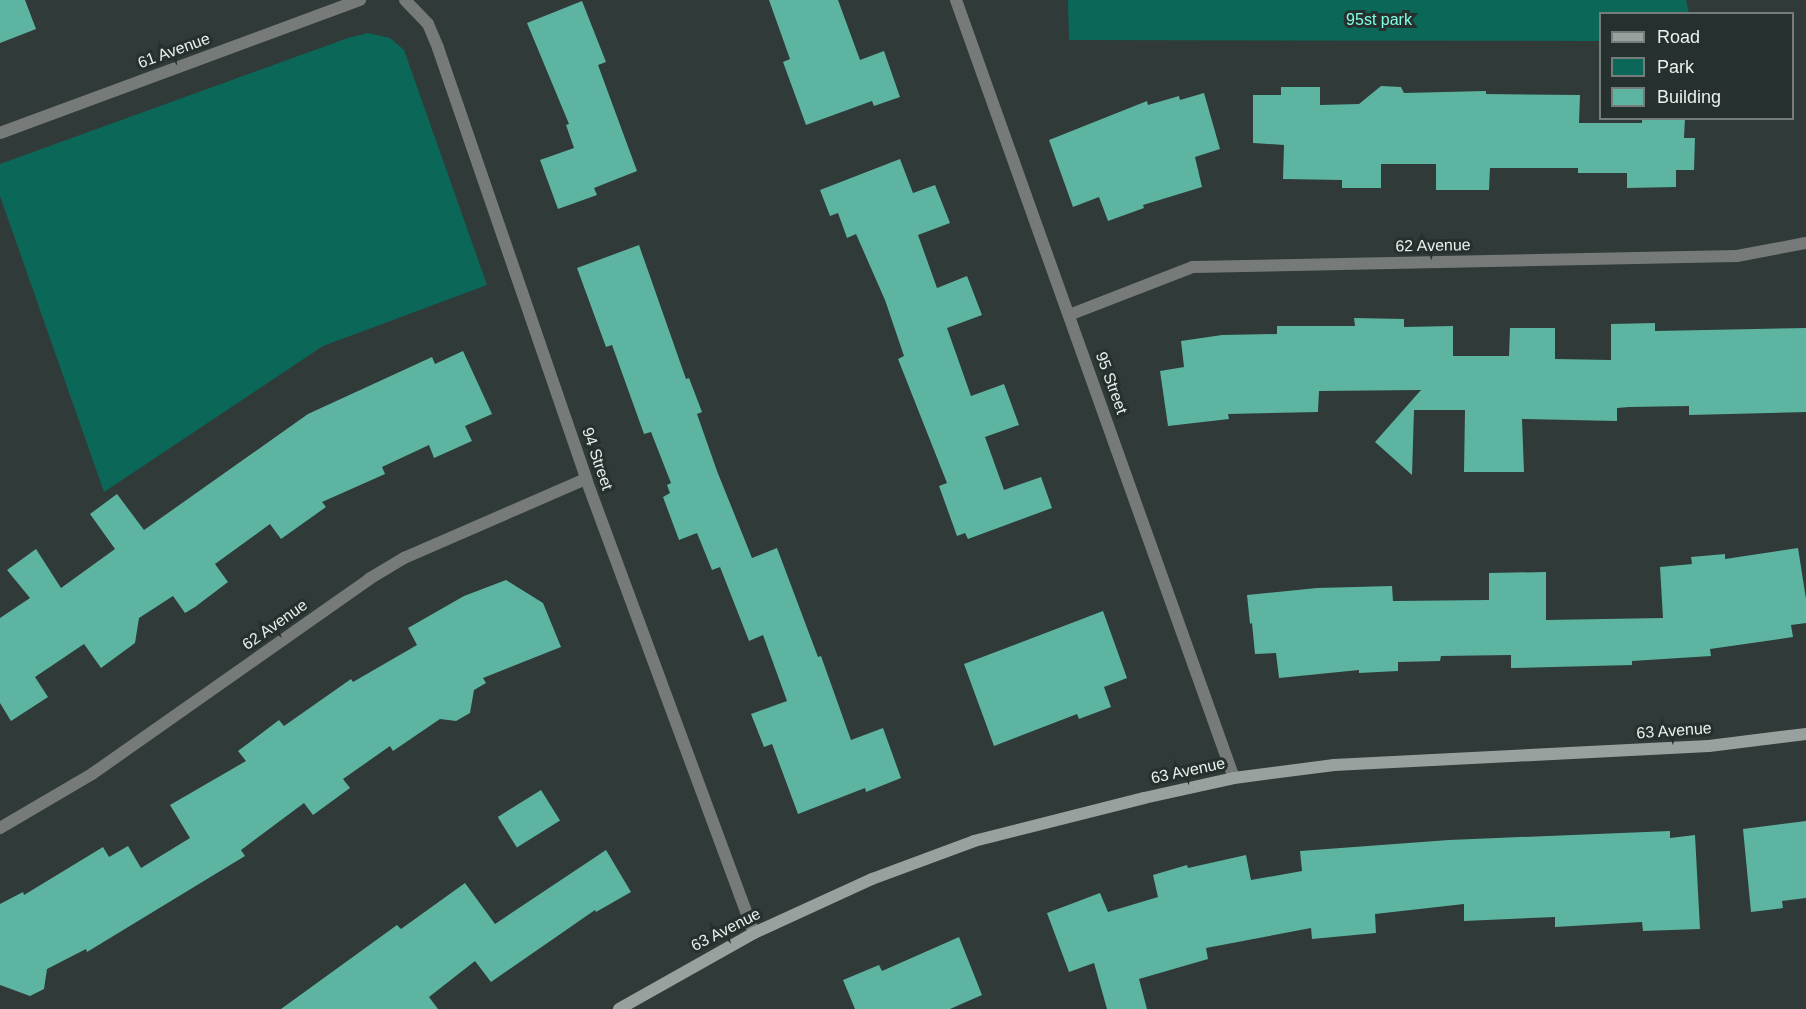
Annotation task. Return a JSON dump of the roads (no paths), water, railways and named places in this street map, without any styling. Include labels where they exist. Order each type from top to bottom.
[{"type":"street","name":"61 Avenue","points":[[0,133],[360,0]]},
{"type":"street","name":"94 Street","points":[[405,0],[416,8],[428,24],[438,48],[586,479],[754,933]]},
{"type":"street","name":"95 Street","points":[[956,0],[1234,778]]},
{"type":"street","name":"62 Avenue","points":[[1069,315],[1193,267],[1737,256],[1806,243]]},
{"type":"street","name":"62 Avenue","points":[[0,828],[92,774],[369,579],[404,558],[586,479]]},
{"type":"street","name":"63 Avenue","points":[[619,1009],[754,933],[872,879],[974,841],[1028,825],[1234,778],[1334,765],[1709,746],[1806,734]]},
{"type":"park label","name":"95st park","points":[[1379,20]]}]
